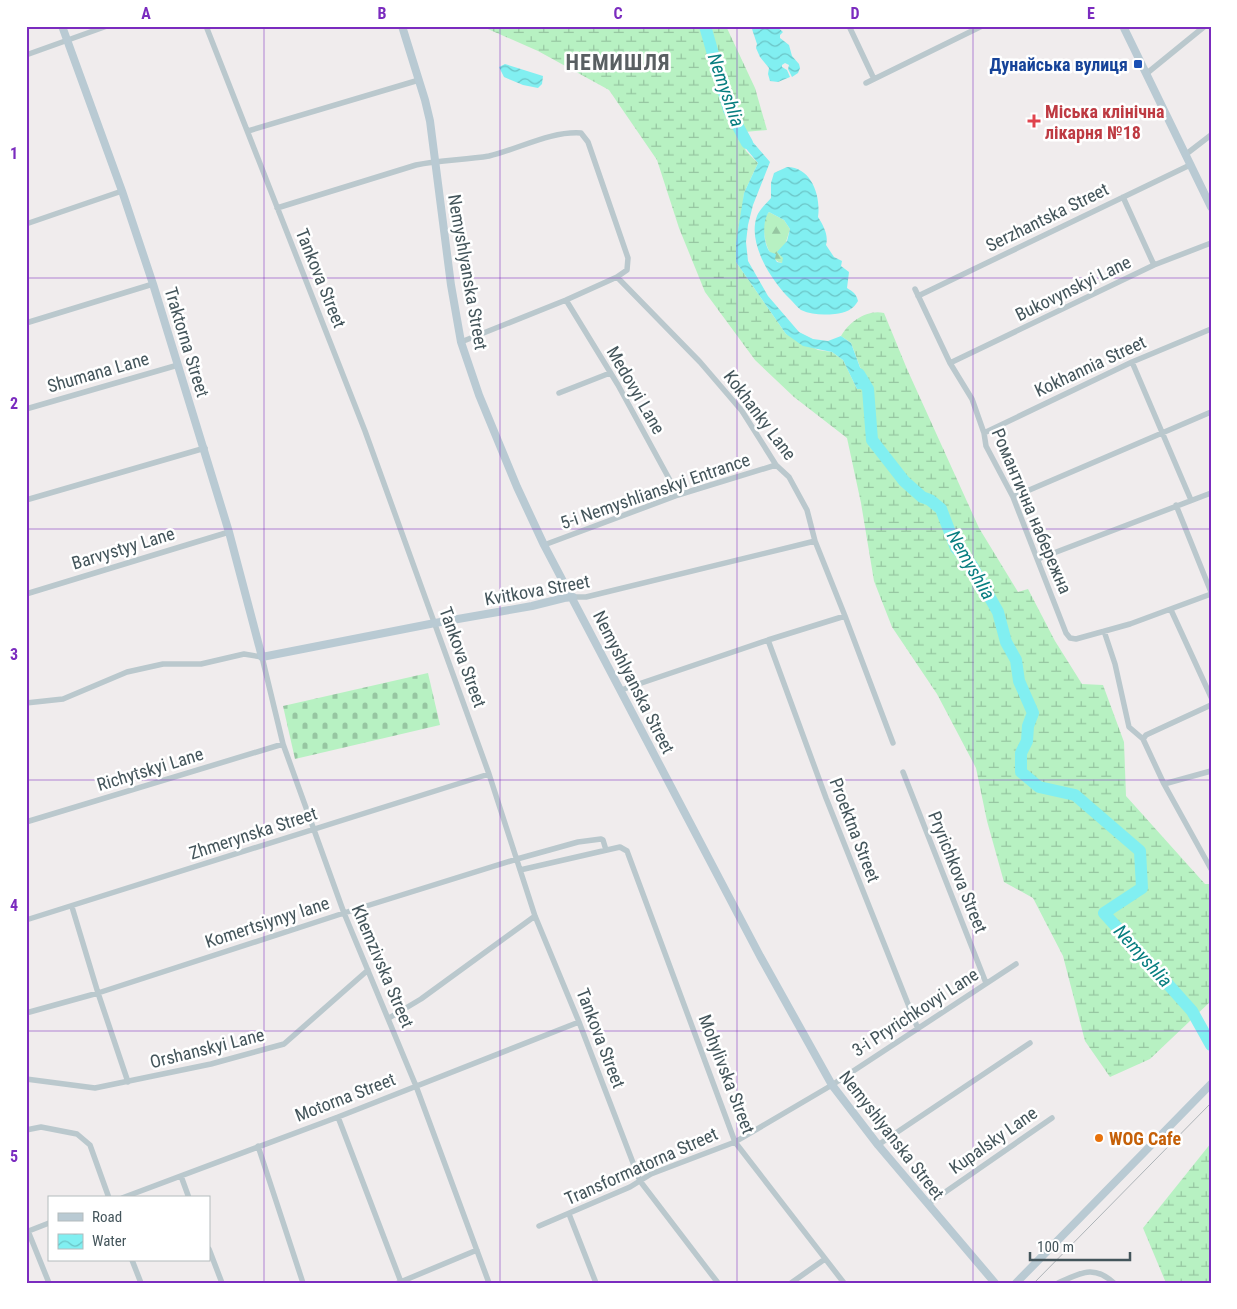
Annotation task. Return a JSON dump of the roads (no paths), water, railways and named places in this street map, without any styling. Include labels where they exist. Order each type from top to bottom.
[{"type":"street","name":"Traktorna Street","points":[[62,26],[122,191],[205,448],[262,657]]},
{"type":"street","points":[[26,55],[107,26]]},
{"type":"street","name":"Tankova Street","points":[[206,26],[365,431],[490,774],[535,916],[579,1022],[640,1181],[718,1283]]},
{"type":"street","name":"Nemyshlyanska Street","points":[[402,26],[430,121],[434,161],[462,342],[483,404],[517,487],[544,546],[573,597],[760,956],[832,1085],[878,1145],[995,1283]]},
{"type":"street","points":[[849,26],[874,79]]},
{"type":"street","points":[[866,83],[982,26]]},
{"type":"street","points":[[1123,26],[1211,207]]},
{"type":"street","points":[[1146,74],[1205,26]]},
{"type":"street","points":[[248,131],[419,80]]},
{"type":"street","points":[[277,208],[357,182],[434,161],[488,156],[567,132],[581,133],[588,142],[628,258],[627,270],[617,277],[566,300],[462,342]]},
{"type":"street","points":[[1185,155],[1211,135]]},
{"type":"street","name":"Serzhantska Street","points":[[918,296],[1190,165]]},
{"type":"street","points":[[26,224],[122,191]]},
{"type":"street","points":[[1123,197],[1154,266]]},
{"type":"street","name":"Bukovynskyi Lane","points":[[950,363],[1154,266],[1211,243]]},
{"type":"street","name":"Kokhanky Lane","points":[[617,277],[700,362],[742,410],[776,465],[789,477],[807,510],[814,541]]},
{"type":"street","points":[[26,323],[153,284]]},
{"type":"street","name":"Романтична набережна","points":[[915,289],[950,363],[972,399],[984,433],[986,446],[1013,497],[1066,633],[1070,638],[1076,639],[1104,631]]},
{"type":"street","name":"Medovyi Lane","points":[[566,300],[610,373],[678,496]]},
{"type":"street","name":"Kokhannia Street","points":[[984,433],[1132,362],[1211,329]]},
{"type":"street","points":[[1132,362],[1191,500]]},
{"type":"street","name":"Shumana Lane","points":[[26,409],[178,365]]},
{"type":"street","points":[[559,393],[610,373]]},
{"type":"street","points":[[1013,497],[1211,412]]},
{"type":"street","points":[[26,500],[205,448]]},
{"type":"street","name":"5-i Nemyshlianskyi Entrance","points":[[544,546],[678,496],[776,465]]},
{"type":"street","points":[[1038,559],[1211,493]]},
{"type":"street","points":[[1176,505],[1211,593],[1171,610],[1104,631],[1115,664],[1129,727],[1143,739],[1164,784],[1211,868]]},
{"type":"street","name":"Barvystyy Lane","points":[[26,594],[229,532]]},
{"type":"street","points":[[814,541],[845,616],[893,744]]},
{"type":"street","name":"Kvitkova Street","points":[[262,657],[573,597],[586,598],[814,541]]},
{"type":"street","points":[[1171,610],[1211,697]]},
{"type":"street","points":[[621,690],[845,616]]},
{"type":"street","name":"Proektna Street","points":[[768,640],[826,798],[918,1029]]},
{"type":"street","points":[[26,703],[63,699],[127,672],[163,664],[201,664],[244,654],[262,657]]},
{"type":"street","name":"Khemzivska Street","points":[[262,657],[283,744],[344,913],[416,1086],[489,1283]]},
{"type":"street","points":[[1143,739],[1146,735],[1211,706]]},
{"type":"street","name":"Richytskyi Lane","points":[[26,822],[283,744]]},
{"type":"street","points":[[1164,784],[1211,771]]},
{"type":"street","name":"Pryrichkova Street","points":[[903,772],[986,983]]},
{"type":"street","name":"Zhmerynska Street","points":[[26,920],[490,774]]},
{"type":"street","name":"Komertsiynyy lane","points":[[26,1012],[98,993],[344,913],[556,848],[601,839],[606,850]]},
{"type":"street","name":"Mohylivska Street","points":[[606,850],[620,847],[627,851],[735,1142],[844,1283]]},
{"type":"street","points":[[520,870],[606,850]]},
{"type":"street","points":[[72,907],[128,1082]]},
{"type":"street","points":[[389,1018],[421,998],[535,916]]},
{"type":"street","name":"3-i Pryrichkovyi Lane","points":[[832,1085],[1016,964]]},
{"type":"street","name":"Orshanskyi Lane","points":[[26,1080],[95,1088],[210,1064],[284,1044],[368,970]]},
{"type":"street","name":"Motorna Street","points":[[127,1196],[338,1117],[579,1022]]},
{"type":"street","points":[[878,1145],[1030,1044]]},
{"type":"street","name":"Transformatorna Street","points":[[539,1226],[630,1187],[651,1174],[735,1142],[832,1085]]},
{"type":"street","points":[[1016,1283],[1209,1085]]},
{"type":"street","points":[[338,1117],[399,1282],[477,1250]]},
{"type":"street","name":"Kupalsky Lane","points":[[928,1204],[1052,1118]]},
{"type":"street","points":[[26,1130],[41,1127],[77,1134],[90,1145],[108,1196]]},
{"type":"street","points":[[258,1146],[303,1283]]},
{"type":"street","points":[[181,1176],[188,1196]]},
{"type":"street","points":[[569,1214],[596,1283]]},
{"type":"street","points":[[48,1224],[27,1231],[48,1283]]},
{"type":"street","points":[[210,1252],[222,1283]]},
{"type":"street","points":[[791,1283],[825,1259]]},
{"type":"street","points":[[133,1262],[141,1283]]},
{"type":"street","points":[[1058,1283],[1082,1272],[1090,1271],[1098,1272],[1114,1283]]},
{"type":"water","points":[[751,26],[776,26],[783,32],[780,38],[789,45],[792,56],[799,64],[798,73],[792,77],[788,69],[789,65],[785,63],[782,67],[787,70],[790,77],[778,82],[770,81],[769,68],[760,57],[756,48],[757,44]]},
{"type":"water","points":[[505,64],[543,76],[542,84],[538,88],[523,85],[504,77],[499,67]]},
{"type":"water","points":[[736,129],[744,132],[770,162],[753,205],[748,225],[746,242],[748,261],[768,296],[799,332],[813,339],[828,341],[841,336],[851,343],[868,389],[857,389],[843,360],[832,352],[803,346],[786,334],[736,262],[736,243],[744,193],[758,163],[738,139]]},
{"type":"water","points":[[787,167],[796,168],[803,172],[813,184],[818,201],[818,217],[826,234],[826,245],[834,257],[842,261],[841,266],[849,272],[847,288],[855,294],[858,301],[854,307],[839,314],[809,313],[801,310],[775,282],[769,272],[758,249],[755,227],[758,214],[771,198],[771,183],[774,173]],"holes":[[[769,212],[784,220],[790,229],[787,241],[777,252],[783,258],[782,263],[777,262],[775,259],[776,254],[770,252],[768,248],[764,226]]]},
{"type":"waterway","name":"Nemyshlia","points":[[705,26],[729,110],[747,143]]},
{"type":"waterway","name":"Nemyshlia","points":[[859,374],[868,389],[872,440],[904,481],[922,497],[930,500],[941,509],[956,548],[971,564],[998,612],[1006,642],[1016,660],[1019,681],[1033,713],[1028,726],[1027,741],[1021,753],[1021,772],[1039,787],[1075,795],[1140,851],[1142,888],[1104,913],[1192,1011],[1211,1045]]},
{"type":"tram line","points":[[1034,1283],[1211,1103]]},
{"type":"place","name":"Дунайська вулиця","points":[[1138,64]]},
{"type":"place","name":"Міська клінічна лікарня №18","points":[[1034,121]]},
{"type":"place","name":"WOG Cafe","points":[[1099,1138]]},
{"type":"district","name":"НЕМИШЛЯ","points":[[618,62]]}]
